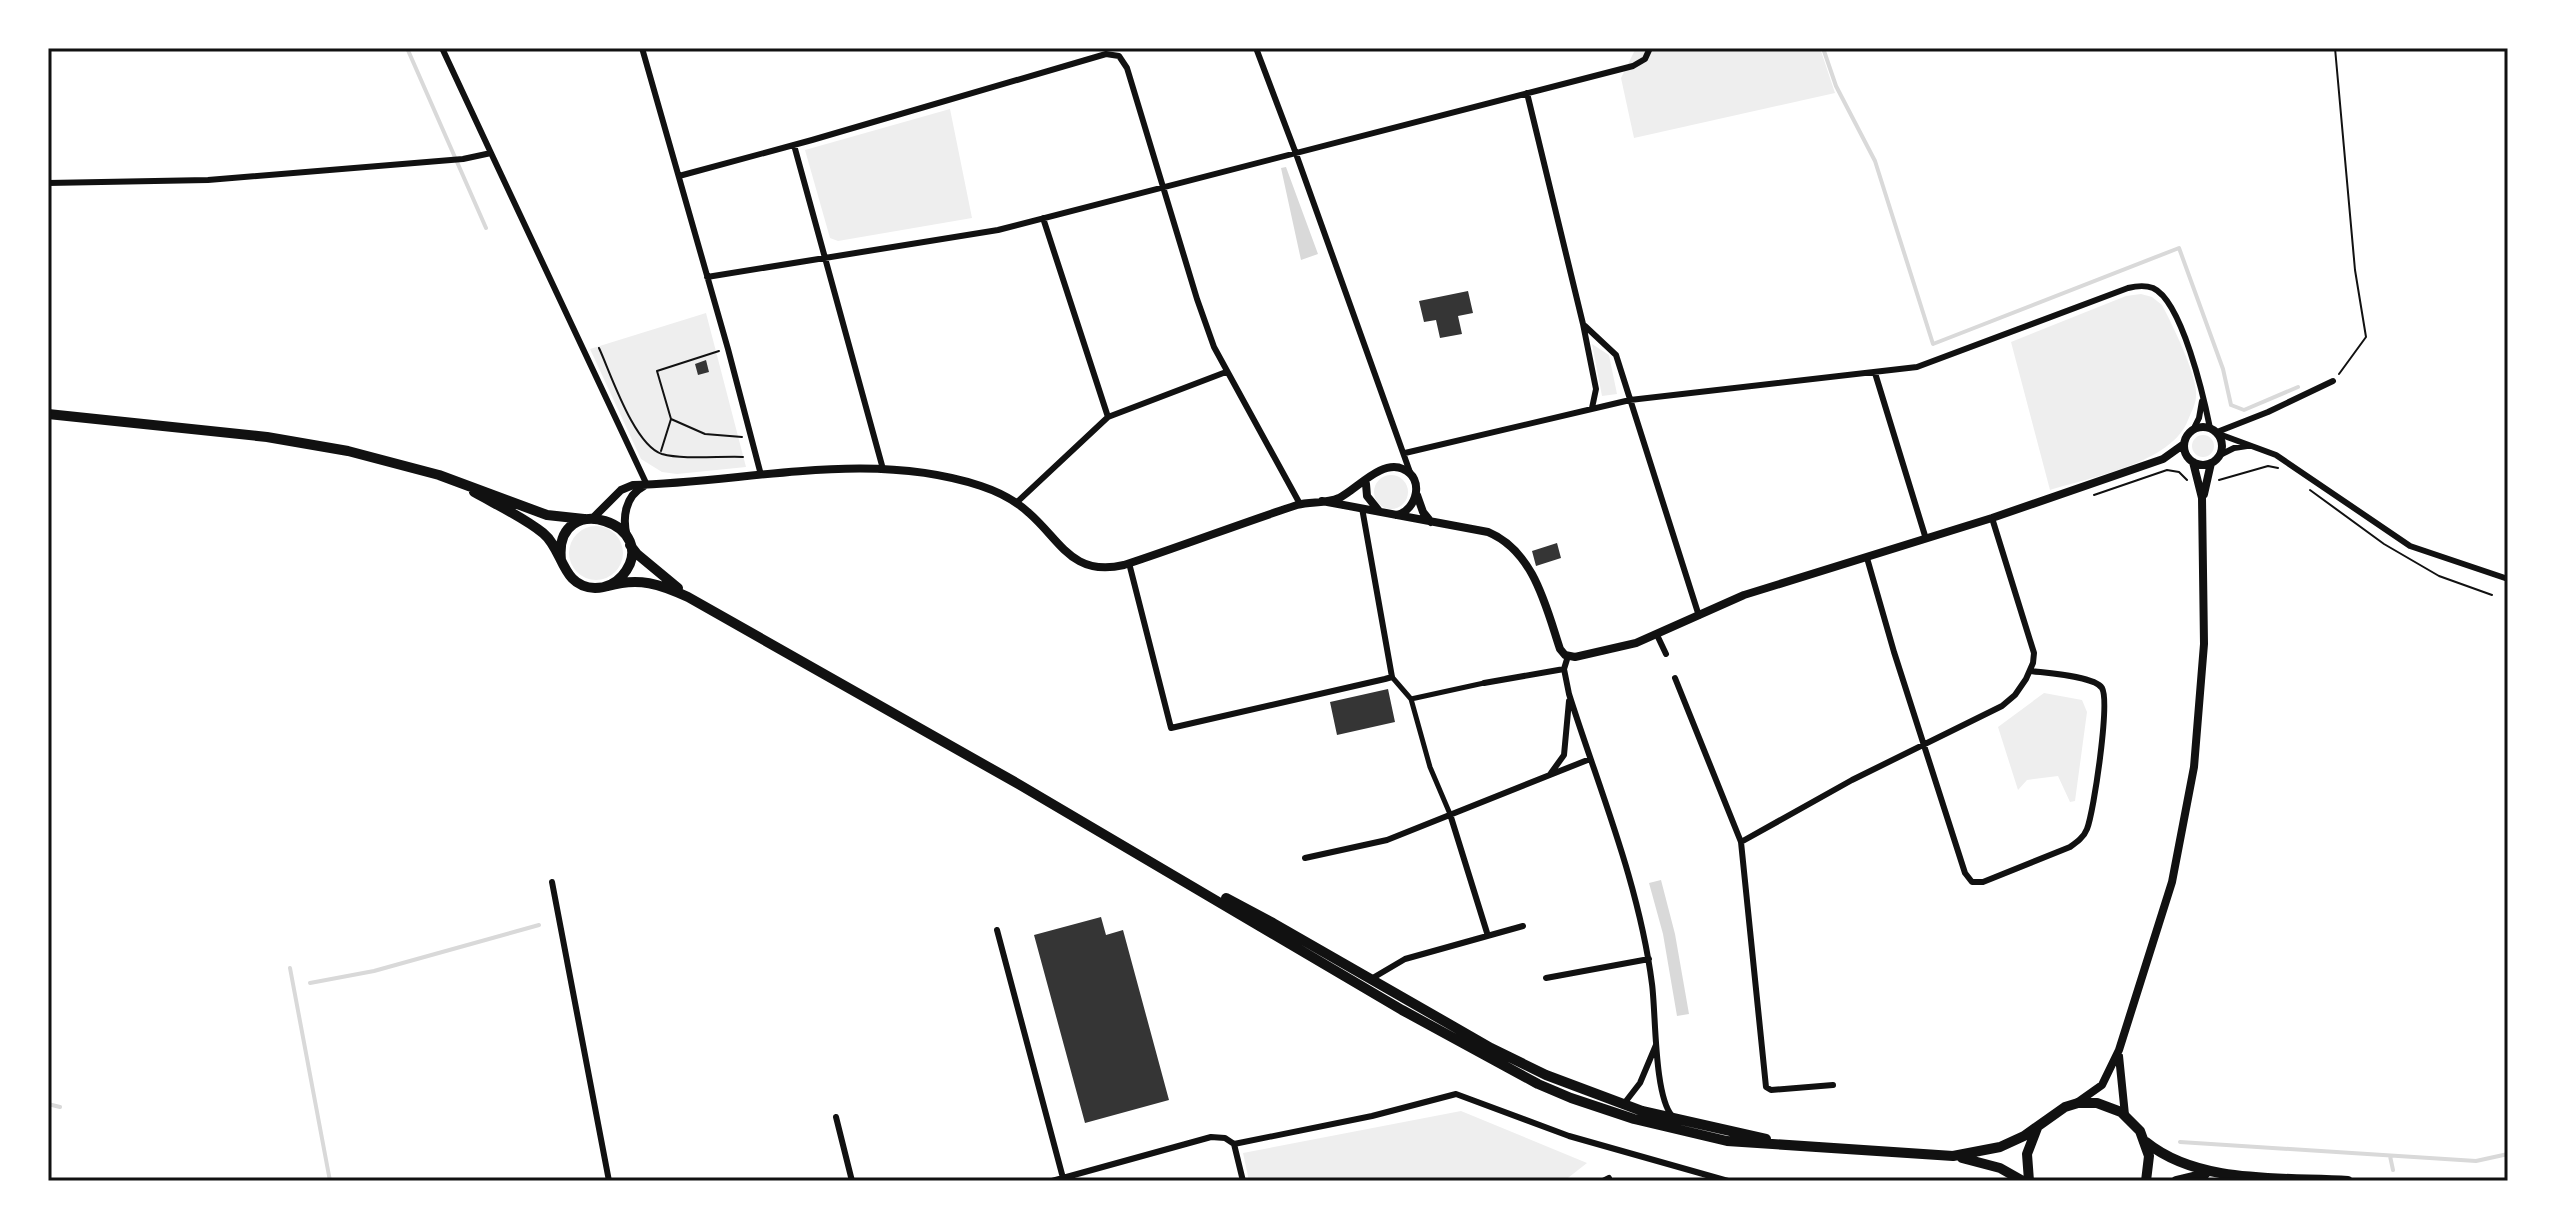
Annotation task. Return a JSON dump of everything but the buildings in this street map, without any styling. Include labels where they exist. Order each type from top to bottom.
[{"type":"main road","points":[[48,414],[307,443],[374,457],[447,478],[547,515],[614,522],[637,554],[688,597]]},
{"type":"main road","points":[[447,478],[541,531],[556,546],[566,572],[578,583],[593,588],[625,581],[650,582],[688,597],[1402,1010],[1538,1084],[1604,1110],[1727,1141],[1953,1156],[2000,1168],[2026,1181],[2028,1149],[2044,1121]]},
{"type":"main road","points":[[561,560],[565,535],[572,526],[589,518]]},
{"type":"main road","points":[[608,586],[620,579],[627,569],[631,555],[628,540]]},
{"type":"main road","points":[[1144,858],[1266,918],[1517,1062],[1623,1105],[1787,1145]]},
{"type":"main road","points":[[1953,1156],[2000,1147],[2024,1136],[2057,1111],[2073,1104],[2098,1103],[2125,1115],[2136,1125],[2144,1140],[2149,1162],[2146,1181]]},
{"type":"main road","points":[[2144,1140],[2171,1159],[2210,1173],[2348,1181]]},
{"type":"main road","points":[[2176,1181],[2210,1173]]},
{"type":"street","points":[[442,48],[647,485]]},
{"type":"street","points":[[642,48],[761,475]]},
{"type":"street","points":[[1256,48],[1405,453],[1423,512],[1431,522]]},
{"type":"street","points":[[707,277],[982,233],[1633,66],[1645,59],[1650,48]]},
{"type":"street","points":[[679,176],[1106,54],[1119,56],[1127,68],[1204,321],[1226,372],[1300,504]]},
{"type":"street","points":[[1527,93],[1583,324],[1596,389],[1592,409]]},
{"type":"street","points":[[794,145],[883,469]]},
{"type":"street","points":[[48,183],[208,180],[463,159],[491,153]]},
{"type":"street","points":[[1043,218],[1108,417]]},
{"type":"street","points":[[589,518],[624,488],[812,470],[917,472],[960,480],[993,491],[1034,517],[1080,563],[1103,568],[1129,563],[1300,504],[1339,498],[1399,462],[1405,453],[1630,400],[1931,364],[2128,288],[2144,286],[2155,289],[2170,305],[2180,327],[2215,431],[2223,444],[2220,455]]},
{"type":"street","points":[[1583,324],[1614,352],[1699,616]]},
{"type":"street","points":[[1016,503],[1108,417],[1226,372]]},
{"type":"street","points":[[1875,373],[1926,539]]},
{"type":"street","points":[[2215,431],[2278,408],[2333,381]]},
{"type":"street","points":[[1322,501],[1492,534],[1503,539],[1533,574],[1560,649],[1568,656],[1579,656],[1657,635],[1755,591],[1992,518],[2163,459],[2184,444],[2199,418],[2203,398]]},
{"type":"street","points":[[2193,430],[2215,431],[2276,455],[2410,546],[2508,579]]},
{"type":"street","points":[[2184,444],[2202,498]]},
{"type":"street","points":[[2163,459],[2191,460],[2205,465],[2234,448],[2253,447]]},
{"type":"street","points":[[2073,1104],[2090,1096],[2102,1085],[2119,1050],[2172,882],[2195,758],[2204,644],[2202,498],[2211,463]]},
{"type":"street","points":[[1389,468],[1404,469],[1411,475]]},
{"type":"street","points":[[1368,481],[1362,492],[1362,508],[1392,677],[1411,699],[1430,767],[1450,814],[1488,936]]},
{"type":"street","points":[[1368,481],[1367,496],[1379,512]]},
{"type":"street","points":[[628,540],[626,508],[635,492],[647,485]]},
{"type":"street","points":[[1396,515],[1411,508],[1416,490]]},
{"type":"street","points":[[1741,842],[1923,744],[2002,706],[2015,695],[2031,671],[2034,658],[1992,518]]},
{"type":"street","points":[[1867,558],[1923,744],[1965,873],[1972,882],[1983,882],[2072,846],[2088,827],[2098,774],[2105,702],[2103,690],[2093,681],[2031,671]]},
{"type":"street","points":[[1129,563],[1171,728],[1392,677]]},
{"type":"street","points":[[1657,635],[1666,654]]},
{"type":"street","points":[[1568,656],[1564,669],[1569,694],[1632,882],[1649,959],[1663,1100],[1670,1114],[1680,1121]]},
{"type":"street","points":[[1411,699],[1564,669]]},
{"type":"street","points":[[1675,678],[1741,842],[1766,1087],[1771,1090],[1833,1085]]},
{"type":"street","points":[[1551,773],[1565,753],[1569,694]]},
{"type":"street","points":[[1305,858],[1374,844],[1590,759]]},
{"type":"street","points":[[552,882],[609,1181]]},
{"type":"street","points":[[1371,979],[1405,959],[1523,926]]},
{"type":"street","points":[[997,930],[1063,1178]]},
{"type":"street","points":[[1546,978],[1649,959]]},
{"type":"street","points":[[1623,1105],[1640,1083],[1658,1042]]},
{"type":"street","points":[[2119,1050],[2125,1115]]},
{"type":"street","points":[[1234,1144],[1372,1116],[1456,1094],[1569,1136],[1728,1181]]},
{"type":"street","points":[[836,1117],[852,1181]]},
{"type":"street","points":[[1052,1181],[1211,1137],[1225,1138],[1234,1144],[1243,1181]]},
{"type":"path","points":[[2333,381],[2366,337],[2355,270],[2335,48]]},
{"type":"path","points":[[599,348],[641,437],[660,453],[743,457]]},
{"type":"path","points":[[660,453],[671,419],[657,371],[728,349]]},
{"type":"path","points":[[671,419],[705,434],[738,438],[751,435]]},
{"type":"path","points":[[2214,482],[2268,466],[2279,469]]},
{"type":"path","points":[[2083,498],[2167,470],[2179,472],[2192,483]]},
{"type":"path","points":[[2300,483],[2384,544],[2439,576],[2492,595]]},
{"type":"shaded area","points":[[1636,48],[1820,48],[1835,93],[1634,138],[1621,78]]},
{"type":"shaded area","points":[[950,109],[972,218],[838,241],[830,238],[805,150]]},
{"type":"shaded area","points":[[1286,167],[1318,254],[1301,260],[1281,168]]},
{"type":"shaded area","points":[[2141,294],[2152,297],[2162,305],[2187,360],[2196,395],[2188,420],[2179,435],[2148,458],[2050,490],[2011,342],[2126,296]]},
{"type":"shaded area","points":[[706,313],[746,467],[677,474],[662,472],[641,459],[590,349]]},
{"type":"shaded area","points":[[1592,344],[1609,355],[1617,394],[1602,396]]},
{"type":"shaded area","points":[[2203,435],[2211,438],[2214,446],[2211,454],[2203,457],[2195,454],[2192,446],[2195,438]]},
{"type":"shaded area","points":[[1391,475],[1403,480],[1408,492],[1403,504],[1391,509],[1379,504],[1374,492],[1379,480]]},
{"type":"shaded area","points":[[596,526],[615,534],[623,553],[615,572],[596,580],[577,572],[569,553],[577,534]]},
{"type":"shaded area","points":[[2044,693],[2082,700],[2087,712],[2075,801],[2070,802],[2058,776],[2027,780],[2018,790],[1998,727]]},
{"type":"shaded area","points":[[1661,880],[1675,934],[1689,1014],[1677,1016],[1663,934],[1649,883]]},
{"type":"shaded area","points":[[1461,1111],[1587,1163],[1564,1181],[1249,1181],[1243,1153]]},
{"type":"waterway","points":[[407,48],[486,228]]},
{"type":"waterway","points":[[1823,48],[1836,86],[1875,161],[1933,344],[2179,248],[2223,369],[2231,405],[2244,410],[2298,387]]},
{"type":"waterway","points":[[310,983],[374,971],[539,925]]},
{"type":"waterway","points":[[290,968],[330,1181]]},
{"type":"waterway","points":[[48,1104],[60,1107]]},
{"type":"waterway","points":[[2180,1142],[2476,1161],[2508,1154]]},
{"type":"waterway","points":[[2390,1156],[2393,1170]]}]
